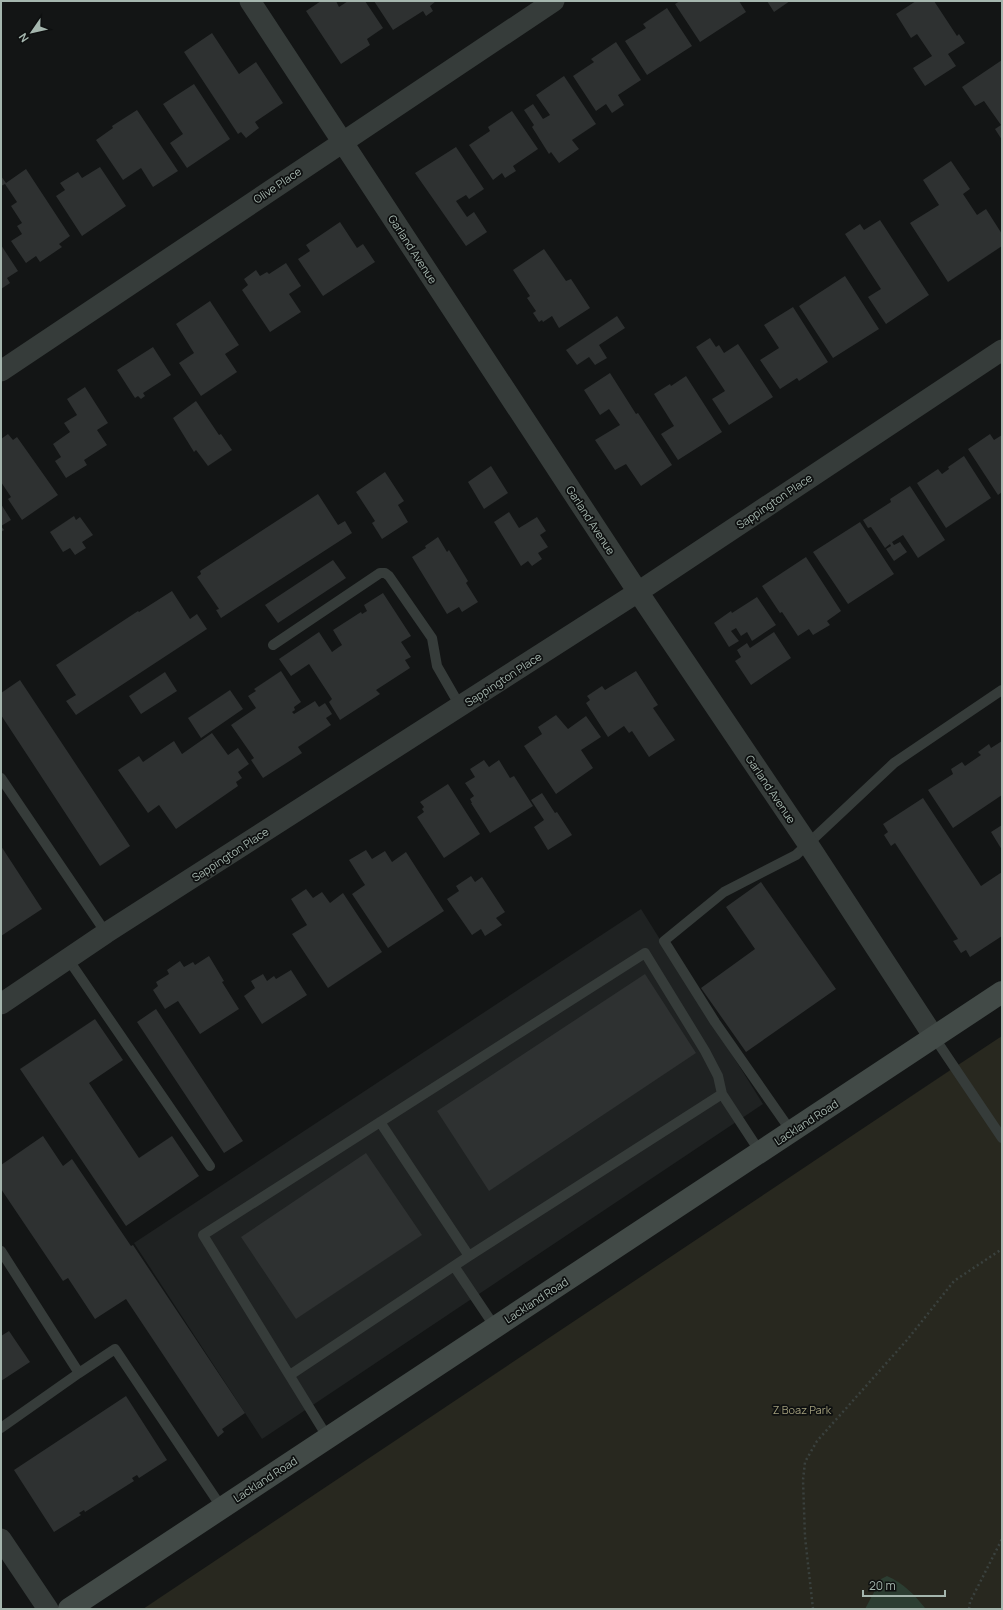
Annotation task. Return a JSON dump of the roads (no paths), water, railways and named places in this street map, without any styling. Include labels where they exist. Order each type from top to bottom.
[{"type":"street","name":"Garland Avenue","points":[[250,1],[638,592],[808,844],[934,1037]]},
{"type":"street","name":"Olive Place","points":[[1,371],[342,141],[554,1]]},
{"type":"street","name":"Sappington Place","points":[[1,1004],[106,933],[638,592],[1002,350]]},
{"type":"street","name":"Lackland Road","points":[[69,1609],[1002,992]]},
{"type":"street","points":[[4,1551],[48,1609]]},
{"type":"lane","points":[[274,645],[380,573],[385,573],[389,576],[432,638],[436,666],[460,706]]},
{"type":"lane","points":[[792,1131],[715,1022],[664,941],[724,892],[796,855],[894,763],[1002,690]]},
{"type":"lane","points":[[1,778],[106,933]]},
{"type":"lane","points":[[328,1438],[203,1235],[645,953],[705,1051],[718,1076],[722,1094],[760,1152]]},
{"type":"lane","points":[[68,959],[210,1166]]},
{"type":"lane","points":[[934,1037],[1002,1138]]},
{"type":"lane","points":[[290,1375],[469,1256],[722,1094]]},
{"type":"lane","points":[[380,1122],[469,1256]]},
{"type":"lane","points":[[1,1251],[79,1372]]},
{"type":"lane","points":[[454,1266],[495,1327]]},
{"type":"lane","points":[[1,1428],[115,1348],[222,1508]]},
{"type":"park label","name":"Z Boaz Park","points":[[802,1409]]}]
